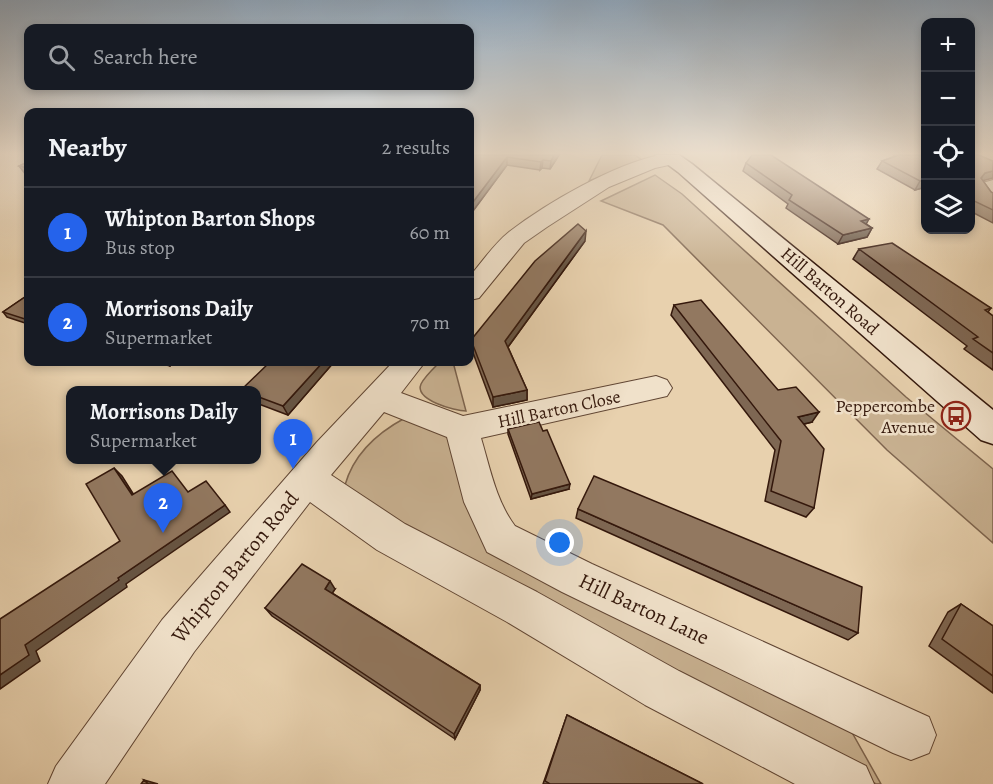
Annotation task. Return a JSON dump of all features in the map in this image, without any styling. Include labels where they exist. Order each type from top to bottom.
[{"type":"main road","name":"Hill Barton Road","points":[[713,192],[993,430]]},
{"type":"street","points":[[474,287],[516,238],[588,192]]},
{"type":"street","name":"Whipton Barton Road","points":[[74,784],[178,636],[307,478],[406,366]]},
{"type":"street","name":"Hill Barton Close","points":[[462,429],[656,388]]},
{"type":"street","points":[[378,397],[462,429]]},
{"type":"street","name":"Hill Barton Lane","points":[[462,429],[493,530],[501,539],[577,578],[911,735]]},
{"type":"street","points":[[307,478],[391,537],[522,606],[662,688],[848,784]]},
{"type":"shaded area","points":[[621,192],[679,192],[682,194],[906,397],[993,469],[993,543],[887,450],[663,225],[601,201]]},
{"type":"shaded area","points":[[436,366],[454,366],[466,411],[437,404],[424,395],[420,390],[421,384]]},
{"type":"shaded area","points":[[405,418],[438,429],[453,443],[471,513],[850,729],[881,784],[876,784],[410,531],[345,485],[354,463],[368,445],[385,430]]},
{"type":"building","points":[[474,192],[481,192],[474,201]]},
{"type":"building","points":[[787,192],[827,192],[869,219],[861,221],[872,228],[843,235],[789,200],[792,195]]},
{"type":"building","points":[[975,192],[993,193],[993,210],[975,201]]},
{"type":"building","points":[[578,224],[586,231],[505,341],[527,390],[493,397],[474,348],[474,336],[535,261]]},
{"type":"building","points":[[892,243],[991,308],[985,310],[993,316],[993,353],[973,339],[978,337],[859,249]]},
{"type":"building","points":[[24,298],[24,319],[3,312]]},
{"type":"building","points":[[701,300],[778,390],[796,387],[819,412],[798,417],[824,449],[814,508],[771,491],[781,441],[674,305]]},
{"type":"building","points":[[266,366],[319,366],[283,406],[261,398],[261,386],[245,386]]},
{"type":"building","points":[[539,422],[543,431],[547,430],[570,484],[532,494],[508,429]]},
{"type":"building","points":[[114,468],[132,495],[172,471],[188,492],[206,481],[225,505],[25,645],[29,655],[0,675],[0,619],[120,541],[86,484]]},
{"type":"building","points":[[594,476],[862,587],[858,633],[578,509]]},
{"type":"building","points":[[302,564],[330,581],[325,589],[480,685],[454,734],[265,608]]},
{"type":"building","points":[[961,604],[993,626],[993,676],[942,639]]},
{"type":"building","points":[[567,715],[703,784],[550,784],[545,781]]},
{"type":"place","name":"Peppercombe Avenue","points":[[956,416]]},
{"type":"place","name":"Whipton Barton Shops","points":[[293,469]]},
{"type":"place","name":"Morrisons Daily","points":[[163,533]]}]
